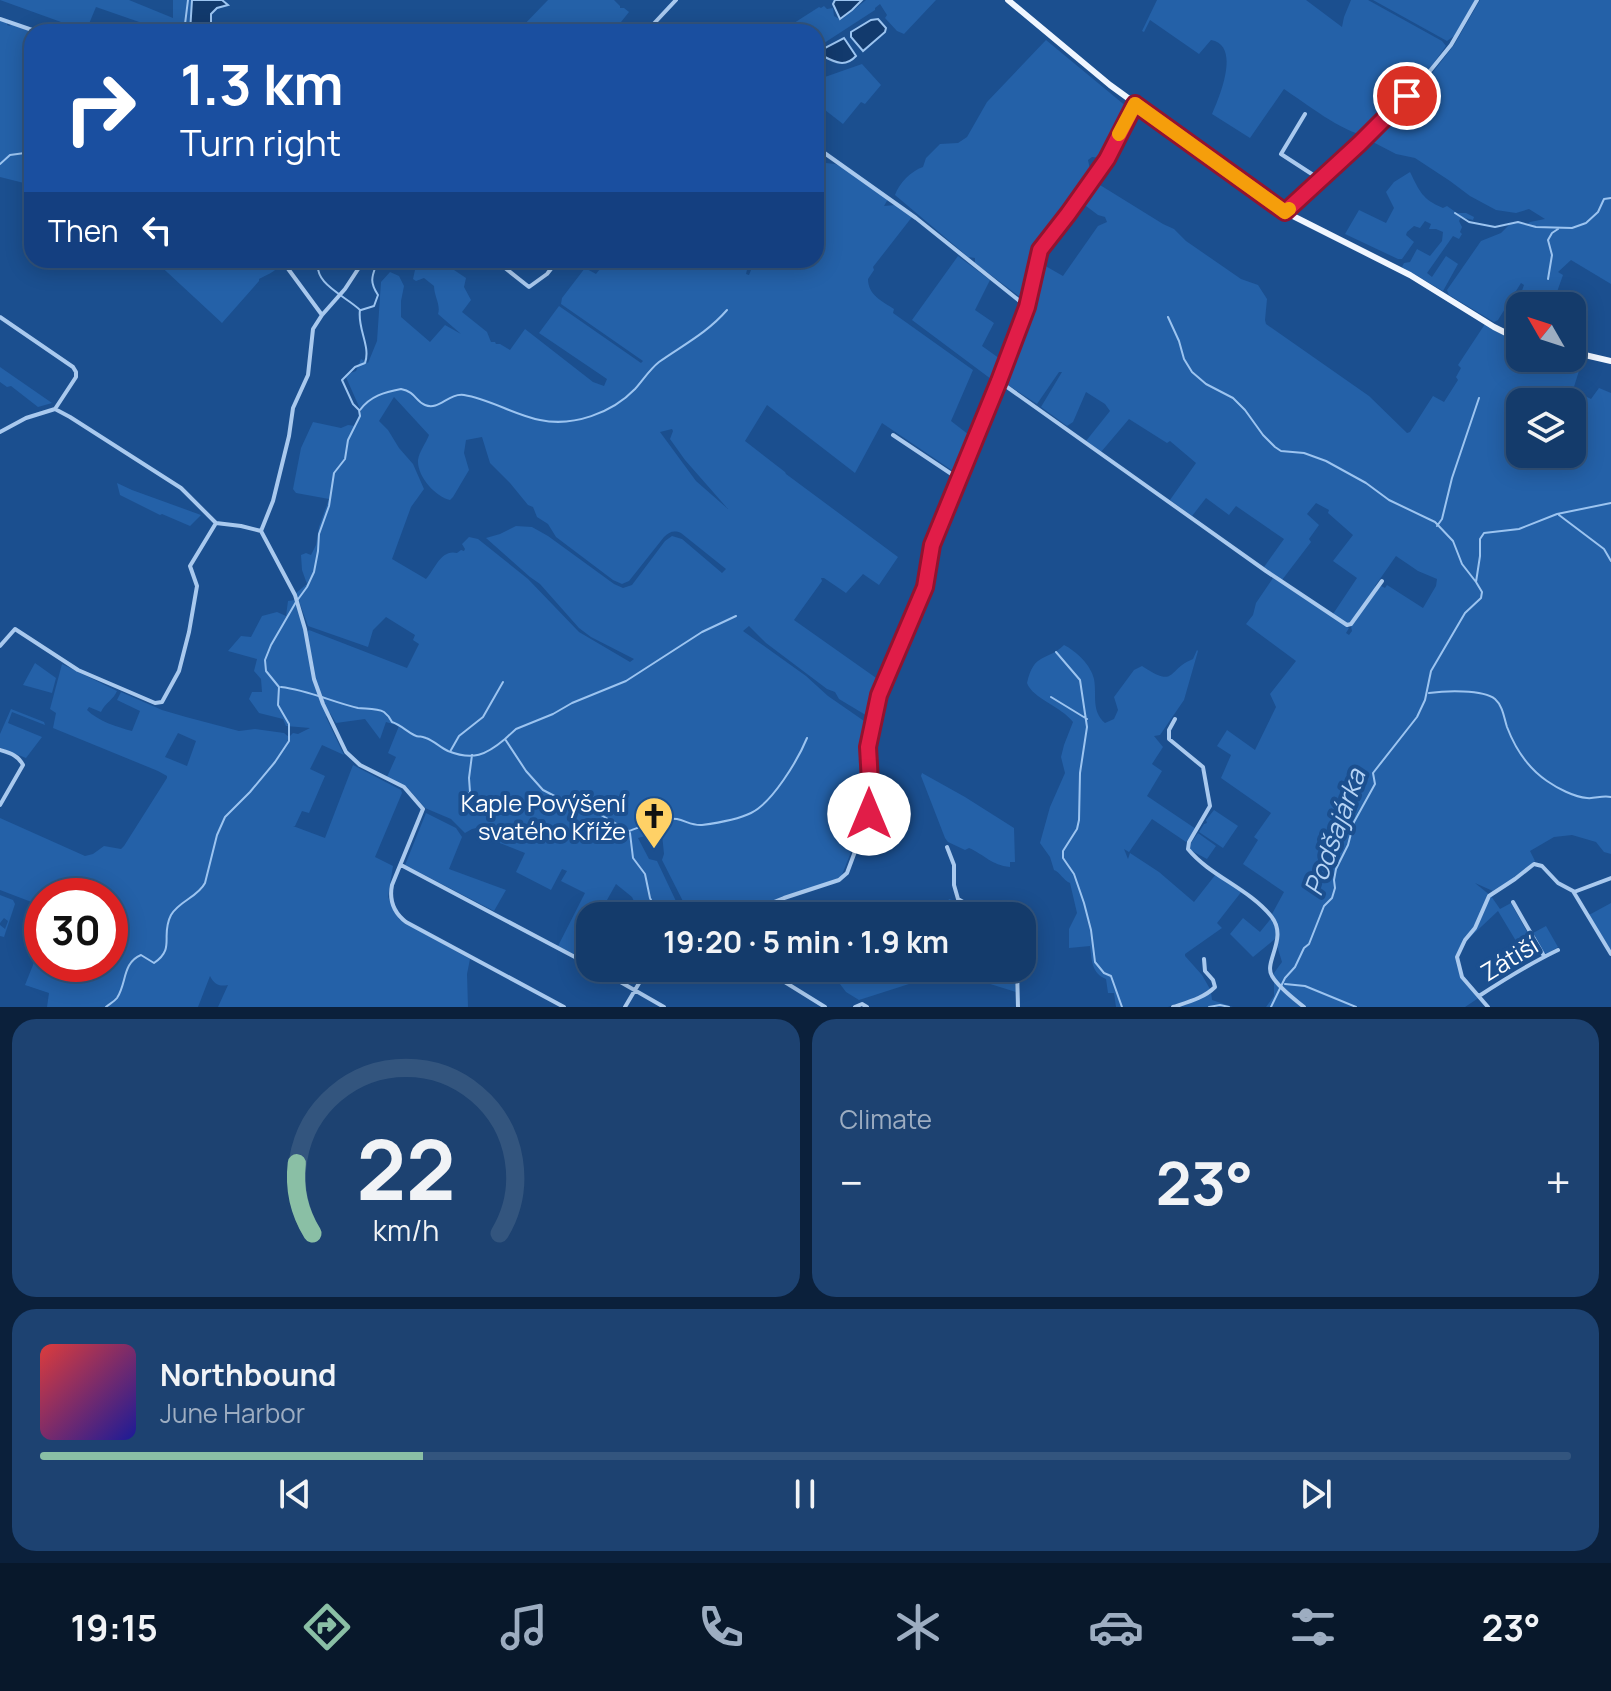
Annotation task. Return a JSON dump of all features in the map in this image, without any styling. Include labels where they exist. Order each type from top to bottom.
[{"type":"main road","points":[[1008,0],[1098,76],[1285,212],[1394,267],[1506,333]]},
{"type":"main road","points":[[1586,355],[1611,361]]},
{"type":"street","points":[[654,24],[676,0]]},
{"type":"street","points":[[1285,212],[1421,82],[1451,45],[1477,0]]},
{"type":"street","points":[[0,19],[24,27]]},
{"type":"street","points":[[774,902],[839,880],[847,873],[869,814],[868,747],[879,695],[925,587],[932,545],[1027,307],[1040,250],[1107,159],[1135,104]]},
{"type":"street","points":[[1305,114],[1281,154],[1321,180]]},
{"type":"street","points":[[824,153],[899,205],[1027,307]]},
{"type":"street","points":[[287,268],[322,315]]},
{"type":"street","points":[[261,531],[273,501],[293,408],[308,375],[312,333],[322,315],[343,293],[359,268]]},
{"type":"street","points":[[505,268],[529,287],[552,268]]},
{"type":"street","points":[[0,317],[76,372],[76,377],[55,409],[26,418],[0,432]]},
{"type":"street","points":[[999,381],[1347,625],[1351,624],[1382,581]]},
{"type":"street","points":[[55,409],[181,488],[216,523],[261,531],[295,595],[314,679],[346,752],[360,765],[404,787],[423,809],[390,893],[395,911],[400,917],[564,1007]]},
{"type":"street","points":[[893,435],[959,479]]},
{"type":"street","points":[[0,646],[15,629],[78,670],[155,703],[162,702],[179,671],[189,632],[197,586],[190,566],[216,523]]},
{"type":"street","points":[[1175,719],[1169,730],[1169,739],[1203,767],[1210,806],[1188,849],[1242,889],[1273,919],[1277,929],[1277,945],[1269,966],[1271,975],[1304,1007]]},
{"type":"street","points":[[0,750],[15,755],[23,765],[0,805]]},
{"type":"street","points":[[947,847],[954,865],[958,899],[963,902]]},
{"type":"street","name":"Zátiší","points":[[1488,1007],[1462,977],[1457,957],[1475,928],[1489,896],[1536,864],[1574,892],[1611,954]]},
{"type":"street","points":[[401,865],[576,958]]},
{"type":"street","points":[[1574,892],[1611,878]]},
{"type":"street","points":[[1513,902],[1544,956]]},
{"type":"street","name":"Zátiší","points":[[1479,996],[1558,950]]},
{"type":"street","points":[[1173,1007],[1198,999],[1215,987],[1205,971],[1204,959]]},
{"type":"street","points":[[622,982],[664,1007]]},
{"type":"street","points":[[625,1007],[639,982]]},
{"type":"street","points":[[785,982],[825,1007]]},
{"type":"street","points":[[1017,982],[1018,1007]]},
{"type":"street","points":[[855,1007],[862,1004],[867,1007]]},
{"type":"shaded area","points":[[0,0],[129,0],[173,18],[173,0],[192,0],[190,24],[145,24],[96,7],[89,24],[67,24]]},
{"type":"shaded area","points":[[192,0],[222,0],[228,5],[217,8],[211,14],[212,24],[190,24]]},
{"type":"shaded area","points":[[548,0],[614,0],[620,8],[629,12],[619,24],[525,24]]},
{"type":"shaded area","points":[[835,0],[862,0],[840,19],[833,4]]},
{"type":"shaded area","points":[[866,0],[936,0],[904,34],[885,18],[887,15],[880,4],[824,43],[824,24],[792,24],[824,6],[833,8],[834,16],[841,20]]},
{"type":"shaded area","points":[[1157,0],[1306,0],[1342,27],[1351,0],[1368,0],[1446,46],[1422,79],[1365,135],[1335,123],[1284,89],[1250,138],[1212,114],[1226,72],[1225,51],[1220,44],[1211,40],[1199,54],[1150,20],[1142,31]]},
{"type":"shaded area","points":[[1373,0],[1475,0],[1454,36],[1447,41]]},
{"type":"shaded area","points":[[1480,0],[1611,0],[1611,284],[1571,260],[1558,272],[1563,275],[1557,292],[1521,292],[1524,285],[1521,283],[1515,292],[1506,292],[1506,307],[1494,322],[1449,295],[1447,290],[1481,241],[1501,233],[1516,222],[1526,225],[1545,219],[1529,209],[1516,213],[1496,210],[1415,158],[1396,154],[1369,140],[1423,85],[1454,45]]},
{"type":"shaded area","points":[[878,19],[886,28],[885,32],[863,51],[851,37],[851,32]]},
{"type":"shaded area","points":[[0,20],[24,29],[24,183],[0,177]]},
{"type":"shaded area","points":[[844,38],[856,56],[847,62],[838,62],[824,56],[824,48]]},
{"type":"shaded area","points":[[1046,40],[1127,107],[1102,158],[1092,157],[1088,160],[1091,174],[1037,253],[1030,280],[1025,285],[1028,290],[1024,300],[895,195],[902,182],[923,167],[926,158],[940,144],[958,143],[967,137],[987,102]]},
{"type":"shaded area","points":[[862,64],[881,85],[865,104],[861,102],[843,124],[824,109],[824,77]]},
{"type":"shaded area","points":[[835,164],[888,199],[884,206],[895,205],[912,217],[873,267],[868,279],[870,289],[894,309],[893,313],[973,370],[951,421],[973,438],[959,470],[953,471],[882,423],[855,473],[767,405],[745,441],[898,557],[879,585],[863,574],[846,593],[821,578],[822,581],[794,620],[879,680],[869,717],[839,699],[835,692],[766,643],[749,626],[743,631],[867,723],[868,810],[841,877],[772,902],[683,902],[662,860],[662,834],[656,833],[638,838],[649,859],[657,861],[676,902],[634,902],[616,884],[606,902],[580,902],[585,893],[561,881],[567,871],[562,869],[551,890],[516,872],[525,853],[487,838],[490,825],[465,833],[451,819],[425,808],[407,787],[387,777],[396,757],[388,753],[399,726],[386,722],[380,739],[365,719],[336,723],[330,713],[326,717],[344,755],[322,745],[310,769],[325,776],[309,813],[302,811],[293,826],[325,838],[353,765],[401,790],[375,857],[393,866],[388,897],[399,919],[470,959],[468,1007],[218,1007],[228,985],[217,984],[210,976],[198,1007],[47,1007],[49,993],[25,985],[26,982],[128,982],[128,878],[24,878],[24,899],[0,890],[0,818],[85,856],[104,846],[121,849],[167,778],[158,771],[53,728],[56,713],[50,709],[62,664],[117,691],[101,712],[89,707],[87,710],[120,728],[132,731],[140,711],[117,700],[121,692],[186,717],[239,731],[255,729],[284,733],[289,737],[310,728],[286,726],[283,719],[259,713],[249,699],[252,692],[262,692],[261,679],[254,671],[257,659],[228,651],[241,636],[251,637],[262,616],[277,612],[286,616],[288,601],[295,600],[316,679],[309,630],[407,668],[419,644],[413,640],[415,635],[386,617],[373,630],[368,647],[308,626],[296,593],[307,584],[301,555],[311,555],[316,545],[329,499],[296,493],[293,489],[301,448],[313,422],[341,428],[356,426],[361,411],[345,375],[356,371],[361,359],[368,363],[377,341],[381,282],[390,272],[399,276],[404,286],[401,317],[430,342],[445,325],[461,334],[438,314],[434,286],[424,278],[413,279],[415,270],[451,268],[466,278],[464,287],[471,300],[462,312],[487,332],[491,342],[510,350],[525,329],[593,382],[604,386],[607,379],[539,333],[559,306],[641,363],[643,361],[561,304],[562,298],[585,268],[596,274],[601,268],[744,268],[749,275],[752,268],[824,268],[824,165]],"holes":[[[394,397],[429,435],[418,460],[424,479],[439,495],[450,500],[453,497],[469,470],[464,453],[466,440],[482,437],[490,463],[533,507],[537,517],[548,524],[556,537],[613,580],[622,584],[629,581],[664,537],[674,532],[681,533],[726,569],[722,573],[682,539],[672,536],[632,585],[623,588],[532,527],[516,526],[486,538],[540,584],[579,628],[634,659],[630,662],[579,632],[528,579],[478,539],[469,537],[462,544],[464,551],[447,554],[426,579],[392,559],[411,507],[424,489],[413,464],[379,421]],[[672,429],[670,439],[685,460],[728,509],[696,481],[660,432]],[[178,733],[196,741],[187,766],[165,757]]]},
{"type":"shaded area","points":[[1410,172],[1419,190],[1430,201],[1474,217],[1473,220],[1461,217],[1462,234],[1459,239],[1453,236],[1427,273],[1432,277],[1446,256],[1458,264],[1443,291],[1402,267],[1410,262],[1417,249],[1430,256],[1442,241],[1443,232],[1429,229],[1431,224],[1425,221],[1420,228],[1414,226],[1407,232],[1406,235],[1414,242],[1402,259],[1345,234],[1359,210],[1386,223],[1394,208],[1386,192],[1394,182]]},
{"type":"shaded area","points":[[1095,184],[1100,185],[1174,229],[1186,241],[1241,279],[1258,285],[1267,299],[1266,324],[1369,396],[1407,433],[1433,396],[1444,402],[1458,380],[1456,377],[1461,368],[1458,365],[1485,324],[1506,335],[1506,372],[1579,372],[1574,388],[1506,388],[1506,468],[1586,468],[1586,396],[1591,399],[1599,388],[1611,393],[1611,854],[1604,852],[1596,842],[1572,835],[1554,837],[1530,851],[1535,861],[1493,891],[1475,883],[1491,896],[1500,909],[1511,903],[1531,939],[1519,946],[1498,911],[1466,941],[1458,958],[1463,975],[1480,997],[1465,1007],[1266,1007],[1274,996],[1274,973],[1282,962],[1275,939],[1253,957],[1230,934],[1243,918],[1260,932],[1273,916],[1284,892],[1243,864],[1258,840],[1254,837],[1271,813],[1221,778],[1231,755],[1217,746],[1227,730],[1255,750],[1276,707],[1270,694],[1296,661],[1246,624],[1253,615],[1256,603],[1273,578],[1349,628],[1346,633],[1349,635],[1351,626],[1381,586],[1385,588],[1387,585],[1423,608],[1437,579],[1396,556],[1347,624],[1333,614],[1357,578],[1333,561],[1353,535],[1328,513],[1329,510],[1316,503],[1307,514],[1319,525],[1309,539],[1311,542],[1282,580],[1264,567],[1284,539],[1236,506],[1229,515],[1206,498],[1192,516],[1170,500],[1196,463],[1170,441],[1167,443],[1129,419],[1101,452],[1086,441],[1110,411],[1105,404],[1086,392],[1073,422],[1067,426],[1041,407],[1062,372],[1037,404],[1002,381],[1028,311],[1038,270],[1042,264],[1063,276],[1098,226],[1107,222],[1105,217],[1082,203]]},
{"type":"shaded area","points":[[958,256],[990,280],[975,310],[994,323],[982,346],[1003,361],[995,382],[912,320]]},
{"type":"shaded area","points":[[163,268],[278,268],[259,279],[222,323]]},
{"type":"shaded area","points":[[0,367],[52,403],[38,407],[11,386],[7,387],[0,382]]},
{"type":"shaded area","points":[[117,483],[201,515],[190,526],[160,515],[120,495]]},
{"type":"shaded area","points":[[1064,645],[1090,669],[1094,679],[1096,708],[1105,723],[1114,719],[1118,710],[1114,697],[1134,670],[1142,666],[1166,677],[1193,659],[1198,651],[1184,700],[1160,735],[1154,736],[1163,747],[1152,764],[1162,771],[1147,796],[1196,829],[1186,842],[1152,819],[1129,852],[1124,849],[1128,859],[1130,853],[1159,872],[1194,902],[1216,874],[1242,891],[1217,923],[1222,928],[1185,954],[1210,989],[1168,1007],[1116,1007],[1114,993],[1108,993],[1106,979],[1095,970],[1090,946],[1069,948],[1069,929],[1077,913],[1070,883],[1054,870],[1050,857],[1040,843],[1050,807],[1065,773],[1061,757],[1073,722],[1035,693],[1027,683],[1033,666]]},
{"type":"shaded area","points":[[35,663],[56,678],[52,693],[23,685]]},
{"type":"shaded area","points":[[11,709],[45,725],[12,712],[8,723],[42,737],[26,758],[0,748],[0,734]]},
{"type":"shaded area","points":[[922,773],[1014,828],[1015,862],[1010,862],[1010,867],[948,842]]},
{"type":"shaded area","points":[[1214,810],[1238,826],[1223,848],[1199,832]]},
{"type":"shaded area","points":[[426,813],[456,828],[462,837],[449,869],[506,890],[494,911],[405,865]]},
{"type":"shaded area","points":[[1198,833],[1216,846],[1207,859],[1190,850]]},
{"type":"shaded area","points":[[0,895],[13,900],[15,904],[4,937],[0,936],[0,925],[5,929],[8,921],[4,918],[0,923]]},
{"type":"shaded area","points":[[1611,903],[1611,951],[1589,915]]},
{"type":"shaded area","points":[[576,911],[576,955],[558,946]]},
{"type":"shaded area","points":[[1546,926],[1558,947],[1547,954],[1533,933]]},
{"type":"shaded area","points":[[838,982],[909,984],[859,1000],[846,992]]},
{"type":"shaded area","points":[[984,982],[1016,982],[1016,992]]},
{"type":"shaded area","points":[[1211,992],[1212,1000],[1233,1007],[1178,1007]]},
{"type":"waterway","points":[[185,24],[188,0]]},
{"type":"waterway","points":[[0,164],[10,155],[24,153]]},
{"type":"waterway","points":[[1455,213],[1469,222],[1495,227],[1518,222],[1536,227],[1572,228],[1586,223],[1598,212],[1604,199],[1611,198]]},
{"type":"waterway","points":[[1548,279],[1552,255],[1548,240],[1558,229]]},
{"type":"waterway","points":[[106,1007],[117,998],[128,968],[135,959],[141,955],[154,963],[161,957],[166,947],[171,915],[205,883],[217,835],[225,817],[250,792],[289,741],[289,724],[278,705],[279,687],[266,671],[265,660],[314,572],[319,534],[329,506],[334,473],[345,459],[348,440],[360,416],[342,380],[355,367],[365,363],[366,357],[360,310],[331,288],[320,276],[318,268]]},
{"type":"waterway","points":[[361,310],[374,306],[378,295],[372,281],[375,268]]},
{"type":"waterway","points":[[360,410],[378,395],[401,389],[430,406],[464,395],[540,420],[578,420],[604,411],[626,398],[656,365],[703,332],[727,310]]},
{"type":"waterway","points":[[1168,317],[1192,372],[1206,384],[1233,398],[1275,447],[1326,461],[1389,500],[1435,522],[1453,541],[1462,564],[1476,582]]},
{"type":"waterway","points":[[1437,526],[1442,519],[1452,478],[1479,398]]},
{"type":"waterway","name":"Podšajárka","points":[[1271,1007],[1285,978],[1309,944],[1324,906],[1332,898],[1336,869],[1348,845],[1354,822],[1375,784],[1373,773],[1417,717],[1425,700],[1431,671],[1465,613],[1481,598],[1482,592],[1476,582],[1480,539],[1484,533],[1519,529],[1557,514],[1611,503]]},
{"type":"waterway","points":[[1559,515],[1604,549],[1611,561]]},
{"type":"waterway","points":[[505,739],[516,729],[626,681],[702,632],[736,616]]},
{"type":"waterway","points":[[1056,652],[1080,680],[1087,727],[1080,773],[1079,820],[1063,851],[1063,858],[1074,874],[1084,903],[1095,962],[1111,976],[1122,1007]]},
{"type":"waterway","points":[[451,750],[459,736],[483,717],[503,682]]},
{"type":"waterway","points":[[281,687],[358,708],[381,711],[392,722],[416,736],[465,756],[479,755],[505,739],[543,790],[629,831],[665,819],[702,825],[751,813],[776,791],[807,738]]},
{"type":"waterway","points":[[1429,693],[1473,692],[1495,699],[1518,750],[1540,776],[1577,796],[1611,797]]},
{"type":"waterway","points":[[1051,697],[1087,719]]},
{"type":"waterway","points":[[464,811],[464,801],[470,792],[472,755]]},
{"type":"waterway","points":[[630,833],[633,858],[645,874],[652,902]]},
{"type":"waterway","points":[[1285,984],[1305,986],[1356,1007]]},
{"type":"waterway","name":"Podšajárka","points":[[1209,1007],[1229,1007]]},
{"type":"slow traffic","points":[[1119,134],[1135,104],[1285,212],[1289,209]]},
{"type":"place","name":"Kaple Povýšení svatého Kříže","points":[[654,850]]},
{"type":"route","points":[[869,814],[868,747],[879,695],[925,587],[932,545],[1027,307],[1040,250],[1107,159],[1132,108],[1135,104],[1285,212],[1407,96]]}]
